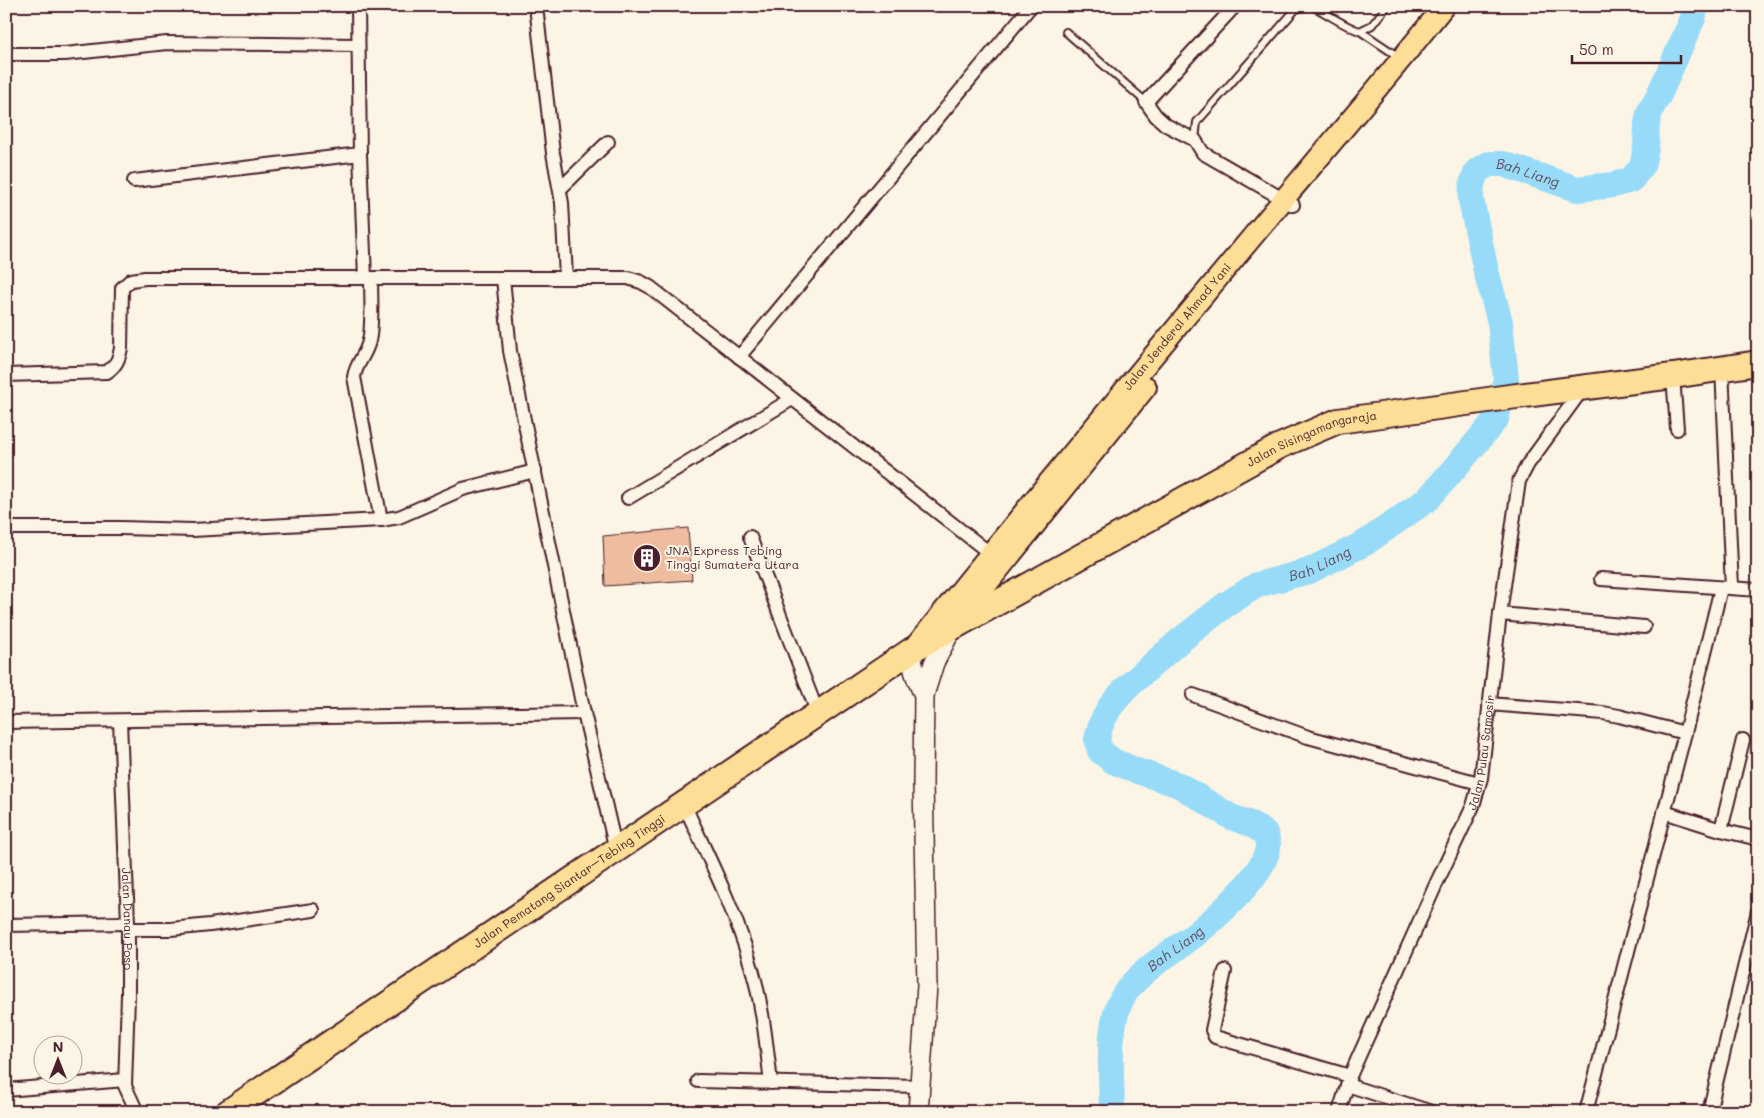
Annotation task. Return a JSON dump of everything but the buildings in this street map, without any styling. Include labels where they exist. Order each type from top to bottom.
[{"type":"highway","name":"Jalan Sisingamangaraja","points":[[912,650],[1280,446],[1338,421],[1758,363]]},
{"type":"highway","name":"Jalan Pematang Siantar–Tebing Tinggi","points":[[228,1112],[912,650]]},
{"type":"main road","name":"Jalan Jenderal Ahmad Yani","points":[[1405,61],[1444,6]]},
{"type":"main road","name":"Jalan Jenderal Ahmad Yani","points":[[912,650],[996,558],[1288,202],[1453,6]]},
{"type":"main road","name":"Jalan Jenderal Ahmad Yani","points":[[952,628],[996,558]]},
{"type":"street","points":[[358,6],[360,154],[370,338],[367,350],[355,368],[354,377],[381,520]]},
{"type":"street","points":[[536,6],[562,203],[566,277]]},
{"type":"street","points":[[739,357],[1031,6]]},
{"type":"street","points":[[1235,6],[1146,102],[1156,116],[1166,125],[1195,140],[1202,153],[1288,202]]},
{"type":"street","points":[[6,54],[65,54],[167,44],[358,45]]},
{"type":"street","points":[[560,189],[608,142]]},
{"type":"street","points":[[134,181],[360,154]]},
{"type":"street","points":[[6,375],[107,372],[114,367],[119,358],[121,348],[122,288],[131,280],[145,278],[628,278],[641,282],[996,558]]},
{"type":"street","points":[[503,278],[510,351],[584,713],[616,850]]},
{"type":"street","points":[[1586,1112],[1685,733],[1726,588],[1722,368]]},
{"type":"street","points":[[1673,376],[1677,429]]},
{"type":"street","name":"Jalan Pulau Samosir","points":[[1339,1112],[1349,1080],[1473,806],[1479,783],[1519,482],[1528,464],[1584,387]]},
{"type":"street","points":[[628,498],[792,399]]},
{"type":"street","points":[[6,528],[194,530],[381,520],[399,517],[463,489],[535,471]]},
{"type":"street","points":[[750,536],[818,714]]},
{"type":"street","points":[[1601,579],[1758,590]]},
{"type":"street","points":[[1500,614],[1644,627]]},
{"type":"street","points":[[918,1112],[927,986],[923,782],[924,695],[934,663],[952,628]]},
{"type":"street","points":[[912,650],[911,662],[915,677],[924,695]]},
{"type":"street","points":[[1193,695],[1308,737],[1479,783]]},
{"type":"street","points":[[1489,704],[1603,713],[1685,733]]},
{"type":"street","points":[[6,722],[584,713]]},
{"type":"street","name":"Jalan Danau Poso","points":[[120,721],[128,926],[125,1086],[137,1112]]},
{"type":"street","points":[[1721,830],[1743,740]]},
{"type":"street","points":[[684,804],[734,915],[750,959],[763,1013],[771,1082]]},
{"type":"street","points":[[1664,812],[1721,830],[1758,839]]},
{"type":"street","points":[[6,924],[171,928],[210,925],[313,910]]},
{"type":"street","points":[[1709,1112],[1758,911]]},
{"type":"street","points":[[1225,971],[1212,1030],[1215,1037],[1349,1080],[1432,1112]]},
{"type":"street","points":[[6,1090],[125,1080]]},
{"type":"street","points":[[698,1081],[919,1086]]},
{"type":"lane","points":[[1195,140],[1197,122],[1296,9],[1308,6]]},
{"type":"lane","points":[[1312,6],[1352,29],[1360,31],[1405,61]]},
{"type":"lane","points":[[1360,31],[1372,25],[1387,6]]},
{"type":"lane","points":[[1066,32],[1146,102]]},
{"type":"waterway","name":"Bah Liang","points":[[1112,1112],[1112,1032],[1120,1001],[1135,981],[1196,934],[1239,894],[1265,858],[1268,842],[1265,833],[1251,824],[1231,817],[1179,785],[1113,761],[1100,751],[1097,739],[1101,724],[1110,707],[1125,689],[1177,643],[1224,606],[1257,585],[1309,571],[1365,543],[1428,499],[1477,442],[1496,419],[1506,379],[1500,322],[1486,271],[1471,200],[1472,184],[1477,171],[1489,164],[1503,164],[1577,189],[1613,185],[1631,180],[1642,166],[1650,110],[1658,97],[1693,18],[1696,6]]},
{"type":"place","name":"JNA Express Tebing Tinggi Sumatera Utara","points":[[647,558]]}]
